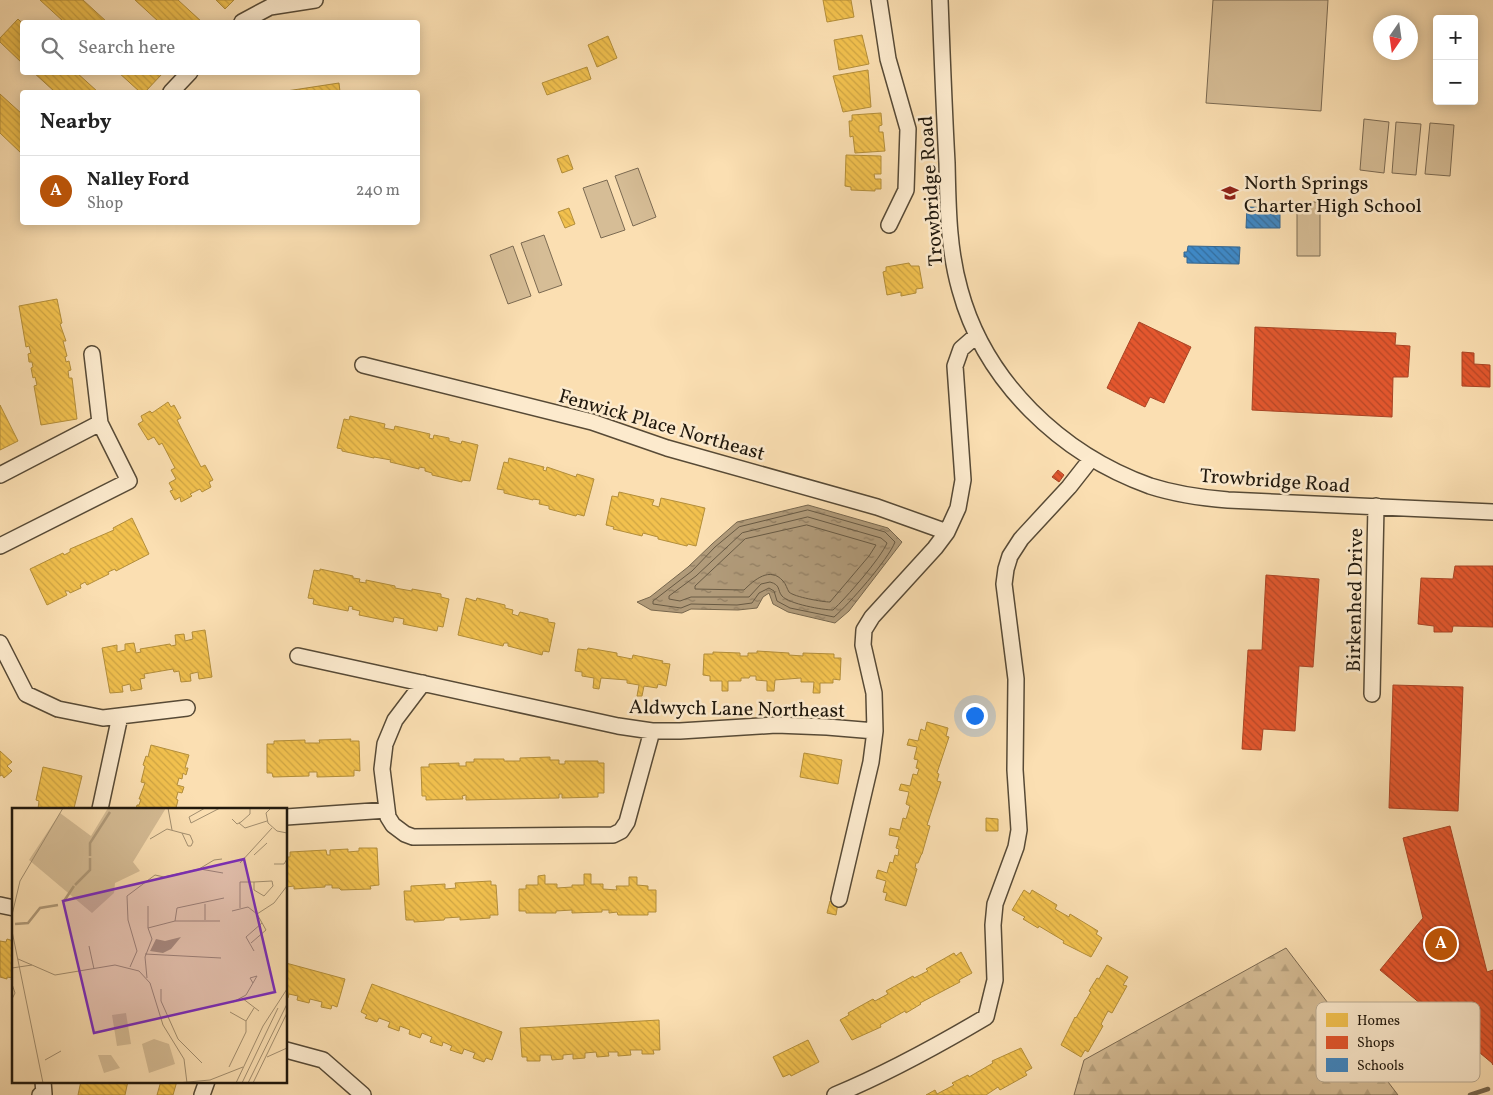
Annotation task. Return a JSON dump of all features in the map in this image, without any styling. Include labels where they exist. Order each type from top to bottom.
[{"type":"street","points":[[245,20],[269,4],[315,0]]},
{"type":"street","points":[[879,0],[888,58],[908,129],[906,190],[889,225]]},
{"type":"street","name":"Trowbridge Road","points":[[940,0],[950,242],[960,291],[977,335],[998,372],[1026,407],[1056,434],[1091,459],[1151,486],[1202,498],[1493,512]]},
{"type":"street","points":[[173,90],[187,75]]},
{"type":"street","points":[[840,899],[871,762],[875,731],[874,693],[863,645],[864,630],[872,617],[936,548],[947,532],[958,508],[963,480],[955,366],[961,349],[977,335]]},
{"type":"street","points":[[0,546],[129,480],[100,423],[92,354]]},
{"type":"street","name":"Fenwick Place Northeast","points":[[363,365],[592,422],[667,448],[877,507],[947,532]]},
{"type":"street","points":[[0,476],[100,423]]},
{"type":"street","points":[[835,1095],[862,1084],[925,1052],[986,1017],[995,980],[993,925],[996,904],[1016,847],[1019,830],[1014,770],[1016,680],[1004,584],[1006,569],[1010,556],[1021,539],[1069,487],[1091,459]]},
{"type":"street","name":"Birkenhed Drive","points":[[1372,694],[1376,506]]},
{"type":"street","points":[[0,643],[26,694],[58,710],[103,718],[187,708]]},
{"type":"street","name":"Aldwych Lane Northeast","points":[[298,656],[618,726],[652,731],[776,725],[875,731]]},
{"type":"street","points":[[423,683],[396,720],[385,744],[382,769],[388,817],[393,825],[405,834],[413,837],[613,835],[621,831],[627,822],[652,731]]},
{"type":"street","points":[[100,808],[120,716]]},
{"type":"street","points":[[288,817],[387,810]]},
{"type":"street","points":[[288,1051],[323,1060],[363,1095]]},
{"type":"street","points":[[40,1095],[44,1094],[43,1082]]},
{"type":"street","points":[[202,1095],[207,1082]]},
{"type":"green space","points":[[1213,0],[1328,0],[1321,111],[1206,103]]},
{"type":"green space","points":[[1364,119],[1389,122],[1384,173],[1360,170]]},
{"type":"green space","points":[[1396,122],[1421,124],[1416,175],[1392,173]]},
{"type":"green space","points":[[1430,123],[1454,125],[1450,176],[1425,174]]},
{"type":"green space","points":[[638,168],[656,217],[633,226],[615,176]]},
{"type":"green space","points":[[607,180],[625,230],[601,238],[583,188]]},
{"type":"green space","points":[[1297,202],[1320,202],[1320,256],[1297,256]]},
{"type":"green space","points":[[544,235],[562,285],[539,293],[521,243]]},
{"type":"green space","points":[[513,246],[531,296],[508,304],[490,255]]},
{"type":"green space","points":[[1286,948],[1327,1002],[1316,1002],[1316,1082],[1388,1082],[1398,1095],[1074,1095],[1084,1060]]},
{"type":"water","points":[[808,505],[888,528],[902,542],[849,611],[835,623],[788,612],[773,604],[769,593],[763,597],[757,608],[738,610],[691,609],[682,613],[651,610],[637,602],[650,597],[688,567],[737,522]]},
{"type":"building: Homes","points":[[40,0],[83,0],[105,20],[62,20]]},
{"type":"building: Homes","points":[[135,0],[178,0],[200,20],[157,20]]},
{"type":"building: Homes","points":[[216,0],[234,0],[225,9]]},
{"type":"building: Homes","points":[[823,0],[851,0],[854,17],[827,22]]},
{"type":"building: Homes","points":[[18,19],[20,21],[20,61],[0,42],[0,38]]},
{"type":"building: Homes","points":[[862,35],[869,64],[839,70],[834,40]]},
{"type":"building: Homes","points":[[608,36],[617,58],[597,67],[588,45]]},
{"type":"building: Homes","points":[[587,67],[591,79],[547,95],[542,83]]},
{"type":"building: Homes","points":[[868,70],[871,107],[843,112],[833,76]]},
{"type":"building: Homes","points":[[36,75],[79,75],[96,90],[53,90]]},
{"type":"building: Homes","points":[[121,75],[161,75],[147,90],[138,90]]},
{"type":"building: Homes","points":[[339,83],[340,90],[293,90]]},
{"type":"building: Homes","points":[[0,94],[20,112],[20,152],[0,133]]},
{"type":"building: Homes","points":[[881,113],[882,125],[879,126],[879,132],[883,132],[885,151],[855,153],[853,136],[850,137],[849,121],[852,121],[852,115]]},
{"type":"building: Homes","points":[[568,155],[573,169],[562,173],[557,159]]},
{"type":"building: Homes","points":[[846,155],[881,156],[881,174],[874,174],[875,179],[881,179],[881,189],[875,189],[875,191],[851,190],[851,187],[845,186]]},
{"type":"building: Homes","points":[[569,208],[575,224],[565,228],[558,212]]},
{"type":"building: Homes","points":[[909,263],[911,266],[919,266],[923,288],[916,289],[916,293],[901,296],[901,292],[887,295],[883,272],[886,271],[886,267]]},
{"type":"building: Homes","points":[[57,299],[62,323],[60,324],[66,341],[63,341],[67,356],[65,357],[66,362],[69,361],[71,370],[68,371],[69,378],[72,378],[77,419],[41,425],[34,386],[37,385],[35,377],[33,378],[32,362],[29,362],[28,354],[31,353],[29,346],[26,347],[19,306]]},
{"type":"building: Homes","points":[[168,402],[171,407],[174,405],[181,418],[177,420],[201,467],[205,465],[213,480],[209,482],[211,487],[202,492],[200,489],[190,494],[192,496],[181,502],[180,497],[175,500],[170,491],[173,490],[169,483],[176,479],[171,470],[175,468],[162,443],[159,445],[154,437],[148,440],[138,424],[143,421],[141,416],[150,411],[152,413]]},
{"type":"building: Homes","points":[[0,405],[18,441],[0,450]]},
{"type":"building: Homes","points":[[350,416],[385,424],[384,428],[394,430],[395,426],[430,434],[429,438],[433,439],[434,435],[449,438],[449,441],[461,444],[462,441],[478,445],[470,481],[462,480],[462,482],[432,475],[432,473],[425,471],[425,468],[419,467],[419,469],[390,462],[391,460],[342,451],[342,449],[337,448],[344,419],[349,420]]},
{"type":"building: Homes","points":[[509,458],[544,467],[543,470],[546,471],[547,467],[576,477],[577,474],[594,479],[584,516],[577,514],[576,516],[549,509],[549,506],[539,504],[540,500],[504,493],[504,490],[497,489],[504,462],[508,463]]},
{"type":"building: Homes","points":[[619,492],[654,500],[652,505],[659,507],[661,498],[705,508],[696,546],[688,544],[687,546],[658,539],[658,537],[643,533],[642,536],[613,529],[614,527],[606,525],[612,496],[618,497]]},
{"type":"building: Homes","points":[[132,518],[149,554],[116,571],[115,569],[108,572],[109,574],[87,585],[85,582],[80,585],[81,588],[70,593],[65,591],[67,595],[47,605],[30,569],[63,553],[64,555],[70,552],[70,549],[114,530],[113,528]]},
{"type":"building: Homes","points":[[320,569],[353,576],[353,578],[360,579],[359,582],[366,583],[366,580],[395,586],[395,588],[441,594],[441,597],[449,599],[443,627],[438,626],[437,631],[403,624],[404,619],[394,617],[393,622],[359,615],[360,611],[349,606],[348,611],[313,604],[314,599],[308,598],[314,570],[320,571]]},
{"type":"building: Homes","points":[[466,598],[476,601],[477,598],[505,605],[505,608],[513,610],[512,614],[518,616],[520,612],[548,619],[548,622],[555,623],[549,652],[543,651],[542,655],[508,646],[508,643],[504,643],[503,646],[458,635]]},
{"type":"building: Homes","points":[[205,630],[212,677],[199,679],[198,672],[190,674],[191,681],[181,682],[179,671],[174,672],[173,669],[144,674],[145,678],[140,679],[142,689],[131,691],[130,684],[122,686],[123,692],[110,693],[102,648],[117,645],[117,652],[125,650],[125,644],[134,643],[136,653],[141,652],[140,649],[170,644],[171,646],[176,645],[175,635],[184,634],[185,641],[193,639],[192,632]]},
{"type":"building: Homes","points":[[588,648],[617,653],[617,656],[632,659],[633,655],[670,664],[666,686],[658,684],[657,688],[644,686],[642,696],[637,696],[639,685],[627,683],[627,680],[601,678],[599,689],[593,688],[594,678],[582,676],[582,672],[575,671],[578,649],[587,650]]},
{"type":"building: Homes","points":[[757,651],[803,656],[803,653],[834,654],[834,658],[841,658],[840,680],[833,679],[833,683],[820,683],[820,693],[813,693],[814,682],[801,682],[801,678],[775,680],[774,691],[767,691],[767,681],[756,680],[756,676],[750,676],[749,678],[741,678],[741,681],[728,681],[728,691],[722,691],[722,681],[710,681],[710,676],[703,675],[704,654],[713,654],[713,652],[740,653],[740,656],[748,656],[748,653],[757,653]]},
{"type":"building: Homes","points":[[927,722],[948,728],[946,736],[949,737],[937,773],[939,774],[937,781],[941,782],[927,825],[930,826],[922,854],[918,863],[916,863],[915,868],[917,869],[906,906],[885,900],[887,893],[883,892],[886,881],[876,878],[878,870],[887,873],[890,862],[893,863],[895,855],[898,856],[899,849],[896,848],[899,837],[889,835],[890,828],[900,830],[903,818],[906,819],[910,806],[906,804],[909,792],[899,790],[901,784],[910,786],[913,774],[917,775],[919,769],[916,768],[918,760],[914,759],[917,747],[907,745],[909,739],[918,741],[921,729],[925,731]]},
{"type":"building: Homes","points":[[351,739],[350,741],[359,741],[360,771],[354,770],[354,776],[317,777],[317,772],[309,772],[309,776],[273,777],[272,773],[267,773],[267,744],[274,744],[274,741],[305,740],[305,743],[320,743],[319,740]]},
{"type":"building: Homes","points":[[151,745],[189,755],[185,768],[188,768],[186,775],[183,773],[182,779],[179,778],[177,785],[184,787],[182,793],[178,792],[176,808],[136,808],[139,805],[141,799],[139,799],[145,783],[141,782],[145,766],[143,765],[146,756],[148,757]]},
{"type":"building: Homes","points":[[0,751],[12,762],[7,766],[12,771],[4,778],[2,775],[0,776]]},
{"type":"building: Homes","points":[[804,753],[842,760],[838,784],[800,777]]},
{"type":"building: Homes","points":[[550,757],[550,760],[559,760],[559,764],[565,764],[565,761],[598,761],[598,763],[604,763],[604,793],[598,793],[598,797],[562,798],[562,794],[559,794],[559,798],[466,800],[466,795],[462,796],[463,799],[426,800],[426,796],[422,796],[421,767],[429,767],[429,764],[459,763],[459,766],[466,766],[466,762],[474,762],[474,759],[520,761],[520,758]]},
{"type":"building: Homes","points":[[43,767],[82,776],[74,808],[38,808],[39,801],[36,800]]},
{"type":"building: Homes","points":[[986,818],[998,819],[998,831],[986,831]]},
{"type":"building: Homes","points":[[359,848],[377,848],[379,885],[370,886],[371,889],[341,890],[339,888],[332,888],[332,885],[294,889],[294,886],[288,887],[288,857],[290,857],[290,852],[326,850],[327,855],[330,855],[330,850],[348,849],[348,852],[359,851]]},
{"type":"building: Homes","points":[[584,874],[591,874],[591,884],[603,884],[603,889],[617,890],[616,886],[629,886],[629,877],[637,877],[637,885],[648,886],[648,890],[656,890],[656,912],[648,912],[648,915],[618,915],[617,912],[609,913],[609,910],[572,913],[572,910],[556,911],[556,913],[526,913],[526,911],[519,911],[519,889],[526,889],[526,885],[538,885],[538,876],[545,875],[545,884],[557,884],[557,888],[584,885]]},
{"type":"building: Homes","points":[[491,881],[491,885],[496,885],[498,915],[490,915],[490,918],[460,920],[460,917],[414,922],[414,920],[406,920],[404,891],[411,891],[411,886],[445,884],[445,889],[456,888],[455,883]]},
{"type":"building: Homes","points":[[1024,890],[1030,894],[1032,890],[1057,905],[1055,909],[1069,917],[1070,914],[1098,931],[1096,934],[1102,938],[1091,957],[1063,943],[1064,941],[1039,926],[1038,928],[1023,919],[1025,917],[1012,910]]},
{"type":"building: Homes","points":[[830,901],[838,903],[836,915],[827,913]]},
{"type":"building: Homes","points":[[7,939],[12,940],[12,978],[7,977],[7,979],[0,977],[0,941],[6,942]]},
{"type":"building: Homes","points":[[961,952],[972,973],[906,1013],[905,1011],[880,1025],[881,1027],[852,1040],[840,1020],[849,1015],[848,1013],[873,999],[875,1001],[888,994],[886,991],[913,976],[914,978],[928,971],[926,969],[954,953],[956,956]]},
{"type":"building: Homes","points":[[288,964],[345,979],[337,1007],[332,1005],[331,1009],[321,1007],[322,1002],[310,999],[309,1003],[297,1000],[298,996],[289,994],[288,998]]},
{"type":"building: Homes","points":[[1107,965],[1128,977],[1123,985],[1127,986],[1112,1013],[1108,1011],[1101,1024],[1103,1026],[1088,1052],[1085,1050],[1081,1057],[1061,1045],[1075,1017],[1091,992],[1089,991]]},
{"type":"building: Homes","points":[[372,984],[502,1032],[492,1060],[486,1058],[484,1062],[473,1058],[475,1053],[464,1049],[462,1054],[450,1050],[452,1046],[443,1042],[442,1046],[430,1042],[432,1037],[422,1033],[420,1038],[409,1034],[410,1030],[400,1026],[399,1031],[388,1027],[390,1022],[379,1018],[377,1022],[365,1018],[367,1015],[361,1012]]},
{"type":"building: Homes","points":[[659,1020],[660,1050],[653,1050],[654,1054],[642,1054],[642,1050],[630,1050],[631,1055],[618,1056],[618,1052],[608,1052],[609,1056],[597,1057],[596,1052],[585,1053],[585,1058],[573,1059],[573,1054],[563,1055],[563,1059],[552,1060],[551,1055],[540,1055],[540,1061],[527,1061],[527,1057],[522,1057],[520,1028]]},
{"type":"building: Homes","points":[[808,1040],[819,1062],[791,1076],[790,1074],[783,1077],[773,1057]]},
{"type":"building: Homes","points":[[1021,1048],[1032,1068],[1025,1072],[1027,1075],[1000,1090],[998,1087],[986,1095],[926,1095],[935,1090],[937,1094],[954,1085],[952,1083],[968,1075],[969,1077],[993,1063],[992,1061]]},
{"type":"building: Homes","points":[[81,1082],[128,1082],[125,1095],[78,1095]]},
{"type":"building: Homes","points":[[161,1082],[177,1082],[173,1095],[157,1095]]},
{"type":"building: Shops","points":[[1139,322],[1191,347],[1164,403],[1150,397],[1145,407],[1107,388]]},
{"type":"building: Shops","points":[[1255,327],[1396,333],[1395,345],[1410,346],[1408,377],[1393,377],[1392,417],[1252,410]]},
{"type":"building: Shops","points":[[1462,352],[1474,353],[1474,364],[1490,365],[1490,387],[1462,386]]},
{"type":"building: Shops","points":[[1058,470],[1064,475],[1059,482],[1052,477]]},
{"type":"building: Shops","points":[[1455,566],[1493,566],[1493,627],[1453,626],[1452,632],[1434,632],[1434,626],[1418,624],[1421,578],[1453,579]]},
{"type":"building: Shops","points":[[1266,575],[1319,579],[1313,667],[1299,666],[1295,731],[1263,729],[1261,750],[1242,749],[1248,650],[1262,650]]},
{"type":"building: Shops","points":[[1393,685],[1463,687],[1458,811],[1389,808]]},
{"type":"building: Shops","points":[[1450,826],[1487,972],[1493,970],[1493,1065],[1480,1053],[1480,1002],[1419,1002],[1380,970],[1423,918],[1403,838]]},
{"type":"building: Schools","points":[[1247,207],[1280,208],[1280,228],[1246,228]]},
{"type":"building: Schools","points":[[1188,246],[1240,247],[1239,264],[1187,263],[1187,257],[1184,257],[1184,252],[1187,252]]},
{"type":"waterway","points":[[1470,1095],[1488,1089]]},
{"type":"place","name":"North Springs Charter High School","points":[[1230,193]]},
{"type":"place","name":"Nalley Ford","points":[[1441,944]]}]
